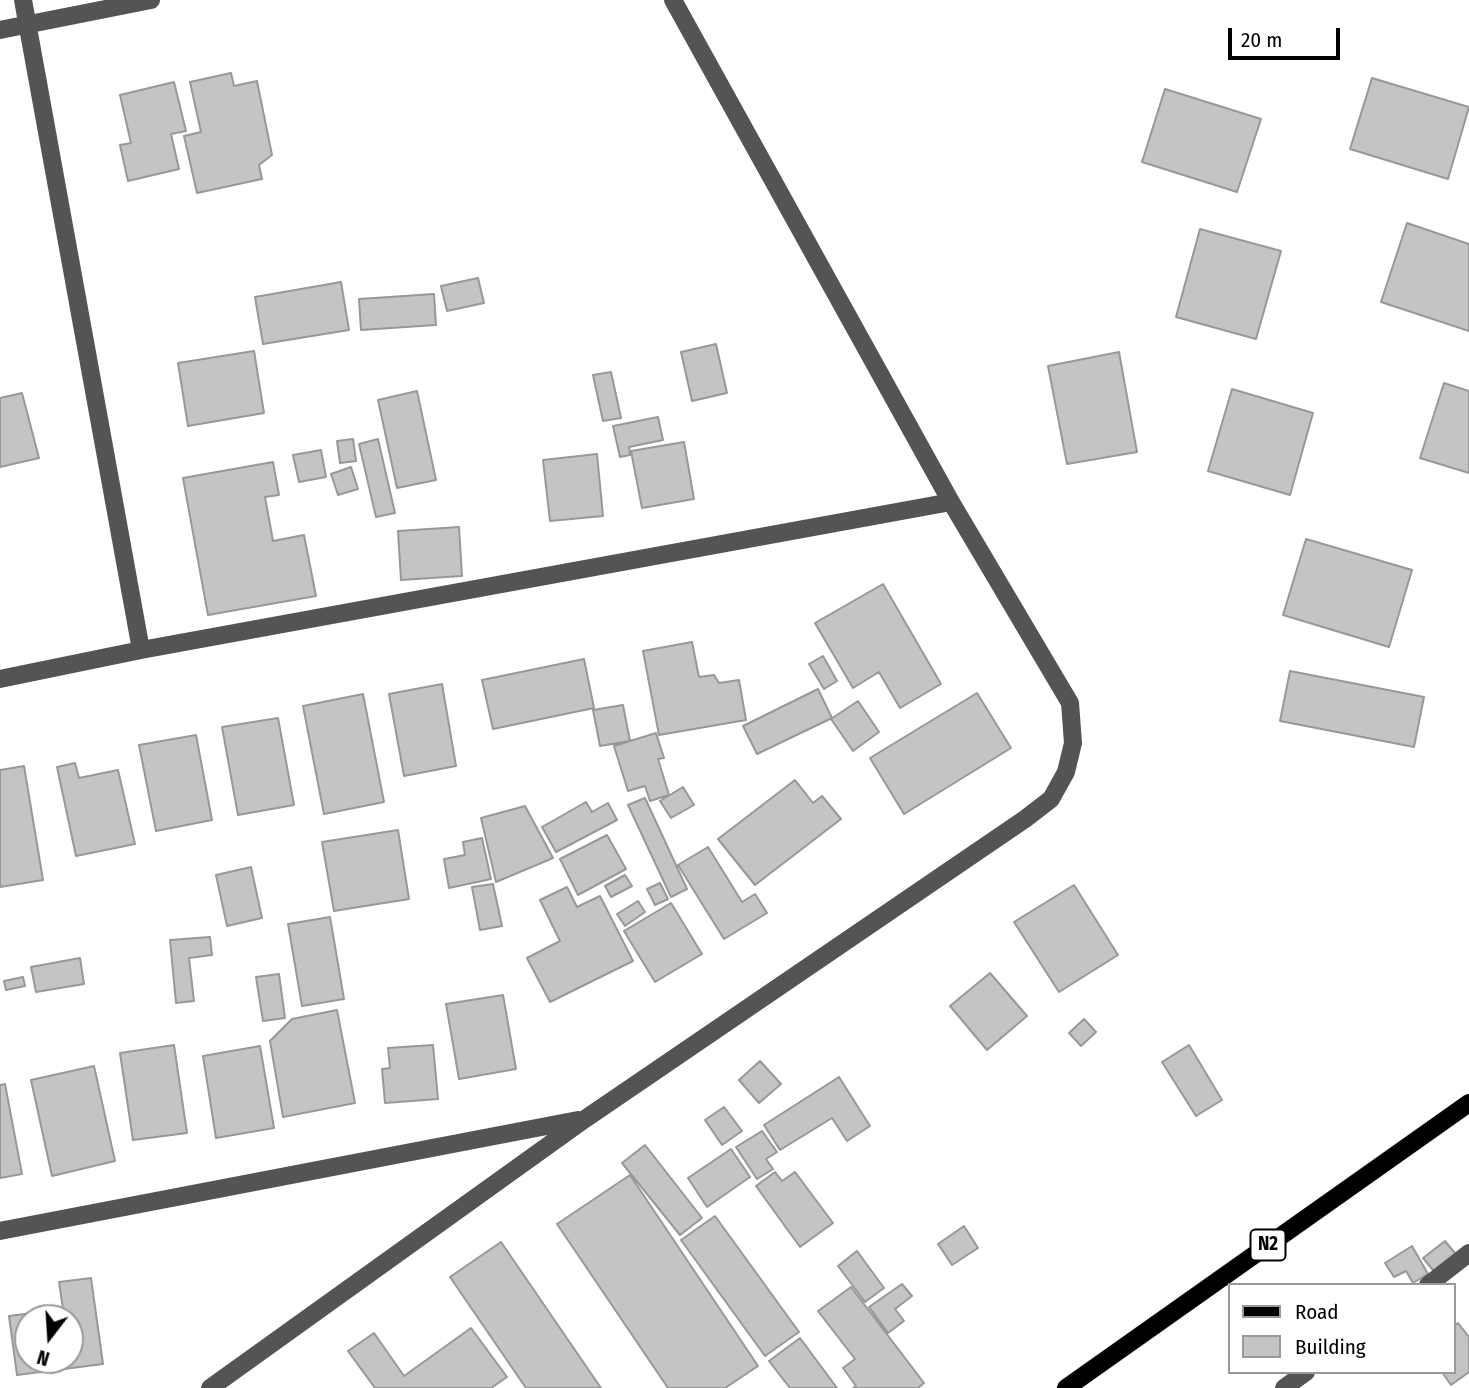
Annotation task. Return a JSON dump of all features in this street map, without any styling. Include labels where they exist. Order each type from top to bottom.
[{"type":"main road","name":"N2","points":[[1066,1388],[1469,1103]]},
{"type":"street","points":[[23,0],[142,650]]},
{"type":"street","points":[[0,30],[151,0]]},
{"type":"street","points":[[210,1388],[585,1119],[1051,799],[1066,772],[1073,743],[1070,703],[951,502],[673,0]]},
{"type":"street","points":[[0,679],[142,650],[951,502]]},
{"type":"street","points":[[0,1231],[585,1119]]},
{"type":"street","points":[[1431,1283],[1466,1260]]},
{"type":"street","points":[[1284,1388],[1303,1374]]},
{"type":"building","points":[[231,73],[234,86],[257,81],[272,155],[259,165],[262,179],[197,193],[184,136],[201,132],[190,82]]},
{"type":"building","points":[[1372,78],[1469,107],[1448,179],[1350,149]]},
{"type":"building","points":[[174,82],[186,131],[171,134],[179,169],[128,181],[120,145],[131,143],[120,95]]},
{"type":"building","points":[[1165,89],[1261,119],[1237,192],[1142,162]]},
{"type":"building","points":[[1407,223],[1469,244],[1469,331],[1381,302]]},
{"type":"building","points":[[1200,229],[1281,251],[1256,339],[1176,317]]},
{"type":"building","points":[[478,278],[484,303],[447,311],[441,286]]},
{"type":"building","points":[[341,282],[349,330],[263,344],[255,297]]},
{"type":"building","points":[[434,294],[436,325],[361,330],[359,299]]},
{"type":"building","points":[[716,344],[727,393],[692,401],[681,352]]},
{"type":"building","points":[[254,351],[264,413],[188,426],[178,363]]},
{"type":"building","points":[[1119,352],[1137,452],[1067,464],[1048,366]]},
{"type":"building","points":[[611,372],[621,418],[603,421],[593,375]]},
{"type":"building","points":[[1444,383],[1469,391],[1469,473],[1420,458]]},
{"type":"building","points":[[1232,389],[1313,413],[1290,495],[1208,471]]},
{"type":"building","points":[[417,391],[436,480],[397,488],[378,400]]},
{"type":"building","points":[[22,393],[39,458],[0,467],[0,398]]},
{"type":"building","points":[[658,417],[663,440],[629,447],[630,455],[620,457],[613,426]]},
{"type":"building","points":[[353,439],[356,461],[340,463],[337,441]]},
{"type":"building","points":[[378,439],[395,513],[376,517],[359,444]]},
{"type":"building","points":[[684,442],[694,499],[642,508],[631,451]]},
{"type":"building","points":[[321,450],[326,477],[299,482],[293,455]]},
{"type":"building","points":[[597,454],[603,516],[550,521],[543,460]]},
{"type":"building","points":[[273,462],[279,495],[265,497],[273,541],[304,535],[316,596],[208,615],[183,478]]},
{"type":"building","points":[[351,467],[358,489],[338,495],[331,474]]},
{"type":"building","points":[[459,527],[462,576],[401,580],[398,531]]},
{"type":"building","points":[[1306,539],[1412,570],[1389,647],[1283,615]]},
{"type":"building","points":[[883,584],[941,684],[900,708],[879,672],[853,688],[815,623]]},
{"type":"building","points":[[692,642],[699,677],[714,675],[719,683],[739,680],[746,720],[659,735],[643,651]]},
{"type":"building","points":[[823,656],[837,681],[824,689],[809,664]]},
{"type":"building","points":[[584,659],[594,708],[493,729],[482,680]]},
{"type":"building","points":[[1290,671],[1424,697],[1414,747],[1280,721]]},
{"type":"building","points":[[442,684],[456,766],[404,776],[389,694]]},
{"type":"building","points":[[818,689],[832,718],[757,754],[743,726]]},
{"type":"building","points":[[977,693],[1011,748],[904,814],[870,758]]},
{"type":"building","points":[[363,694],[384,802],[324,814],[303,706]]},
{"type":"building","points":[[858,701],[879,732],[853,751],[831,719]]},
{"type":"building","points":[[623,705],[630,741],[600,746],[593,710]]},
{"type":"building","points":[[278,718],[294,805],[238,815],[222,727]]},
{"type":"building","points":[[656,733],[664,758],[658,759],[669,795],[650,801],[645,786],[628,791],[614,746]]},
{"type":"building","points":[[196,735],[212,820],[156,831],[139,745]]},
{"type":"building","points":[[75,763],[79,778],[118,770],[135,844],[76,856],[57,767]]},
{"type":"building","points":[[24,766],[43,880],[0,887],[0,770]]},
{"type":"building","points":[[795,780],[813,803],[822,796],[841,819],[755,885],[718,839]]},
{"type":"building","points":[[683,787],[694,805],[671,818],[660,801]]},
{"type":"building","points":[[645,798],[687,889],[671,897],[628,805]]},
{"type":"building","points":[[586,802],[592,812],[608,803],[617,820],[556,852],[542,827]]},
{"type":"building","points":[[525,806],[553,858],[496,882],[481,818]]},
{"type":"building","points":[[398,830],[409,899],[334,911],[322,842]]},
{"type":"building","points":[[607,835],[626,869],[578,895],[560,859]]},
{"type":"building","points":[[482,838],[491,879],[449,888],[444,859],[465,855],[463,842]]},
{"type":"building","points":[[708,847],[742,902],[755,894],[767,913],[724,939],[678,865]]},
{"type":"building","points":[[251,867],[262,918],[227,926],[216,875]]},
{"type":"building","points":[[625,875],[632,886],[611,897],[605,886]]},
{"type":"building","points":[[660,883],[668,899],[655,905],[647,889]]},
{"type":"building","points":[[493,884],[502,926],[480,930],[472,887]]},
{"type":"building","points":[[1074,885],[1118,955],[1059,992],[1014,922]]},
{"type":"building","points":[[567,887],[577,907],[600,896],[633,961],[550,1002],[527,958],[560,941],[540,900]]},
{"type":"building","points":[[638,901],[645,912],[625,926],[617,914]]},
{"type":"building","points":[[671,903],[702,954],[655,982],[624,931]]},
{"type":"building","points":[[330,917],[344,999],[302,1006],[288,924]]},
{"type":"building","points":[[210,937],[212,955],[189,958],[194,1001],[176,1003],[170,940]]},
{"type":"building","points":[[80,958],[84,984],[36,992],[31,967]]},
{"type":"building","points":[[990,973],[1027,1016],[987,1050],[950,1006]]},
{"type":"building","points":[[279,974],[285,1018],[263,1021],[256,977]]},
{"type":"building","points":[[23,977],[25,986],[6,990],[4,981]]},
{"type":"building","points":[[503,995],[516,1069],[459,1079],[446,1004]]},
{"type":"building","points":[[337,1010],[355,1103],[283,1117],[270,1041],[292,1019]]},
{"type":"building","points":[[1084,1019],[1096,1032],[1081,1046],[1069,1033]]},
{"type":"building","points":[[174,1045],[187,1133],[133,1140],[120,1053]]},
{"type":"building","points":[[433,1045],[438,1099],[385,1103],[382,1069],[390,1068],[388,1048]]},
{"type":"building","points":[[1189,1045],[1222,1100],[1196,1116],[1162,1062]]},
{"type":"building","points":[[260,1046],[274,1128],[216,1138],[203,1056]]},
{"type":"building","points":[[760,1061],[781,1084],[759,1103],[739,1080]]},
{"type":"building","points":[[94,1066],[115,1161],[52,1176],[31,1080]]},
{"type":"building","points":[[839,1077],[870,1126],[847,1141],[832,1118],[780,1150],[764,1125]]},
{"type":"building","points":[[5,1084],[22,1174],[0,1178],[0,1085]]},
{"type":"building","points":[[724,1107],[742,1131],[722,1145],[705,1120]]},
{"type":"building","points":[[762,1131],[777,1152],[766,1159],[773,1169],[757,1179],[736,1147]]},
{"type":"building","points":[[645,1145],[702,1218],[680,1235],[622,1163]]},
{"type":"building","points":[[731,1149],[750,1177],[707,1207],[688,1178]]},
{"type":"building","points":[[775,1172],[782,1181],[795,1172],[833,1223],[800,1247],[756,1186]]},
{"type":"building","points":[[630,1175],[758,1366],[725,1388],[668,1388],[557,1224]]},
{"type":"building","points":[[715,1216],[799,1332],[765,1356],[681,1240]]},
{"type":"building","points":[[964,1226],[978,1248],[952,1265],[938,1244]]},
{"type":"building","points":[[1445,1241],[1459,1258],[1437,1275],[1423,1258]]},
{"type":"building","points":[[501,1242],[601,1388],[526,1388],[450,1277]]},
{"type":"building","points":[[1412,1246],[1428,1274],[1413,1283],[1406,1271],[1394,1277],[1385,1263]]},
{"type":"building","points":[[857,1251],[884,1288],[865,1302],[838,1266]]},
{"type":"building","points":[[91,1278],[103,1364],[84,1366],[84,1304],[62,1304],[59,1282]]},
{"type":"building","points":[[902,1284],[912,1296],[895,1309],[904,1321],[888,1333],[869,1307]]},
{"type":"building","points":[[851,1287],[924,1383],[918,1388],[853,1388],[856,1386],[843,1368],[855,1359],[818,1311]]},
{"type":"building","points":[[14,1315],[14,1353],[9,1316]]},
{"type":"building","points":[[1458,1323],[1469,1337],[1469,1372],[1451,1385],[1443,1374],[1455,1374],[1455,1325]]},
{"type":"building","points":[[471,1328],[507,1377],[491,1388],[375,1388],[348,1351],[374,1333],[404,1376]]},
{"type":"building","points":[[800,1338],[837,1388],[790,1388],[769,1361]]}]
